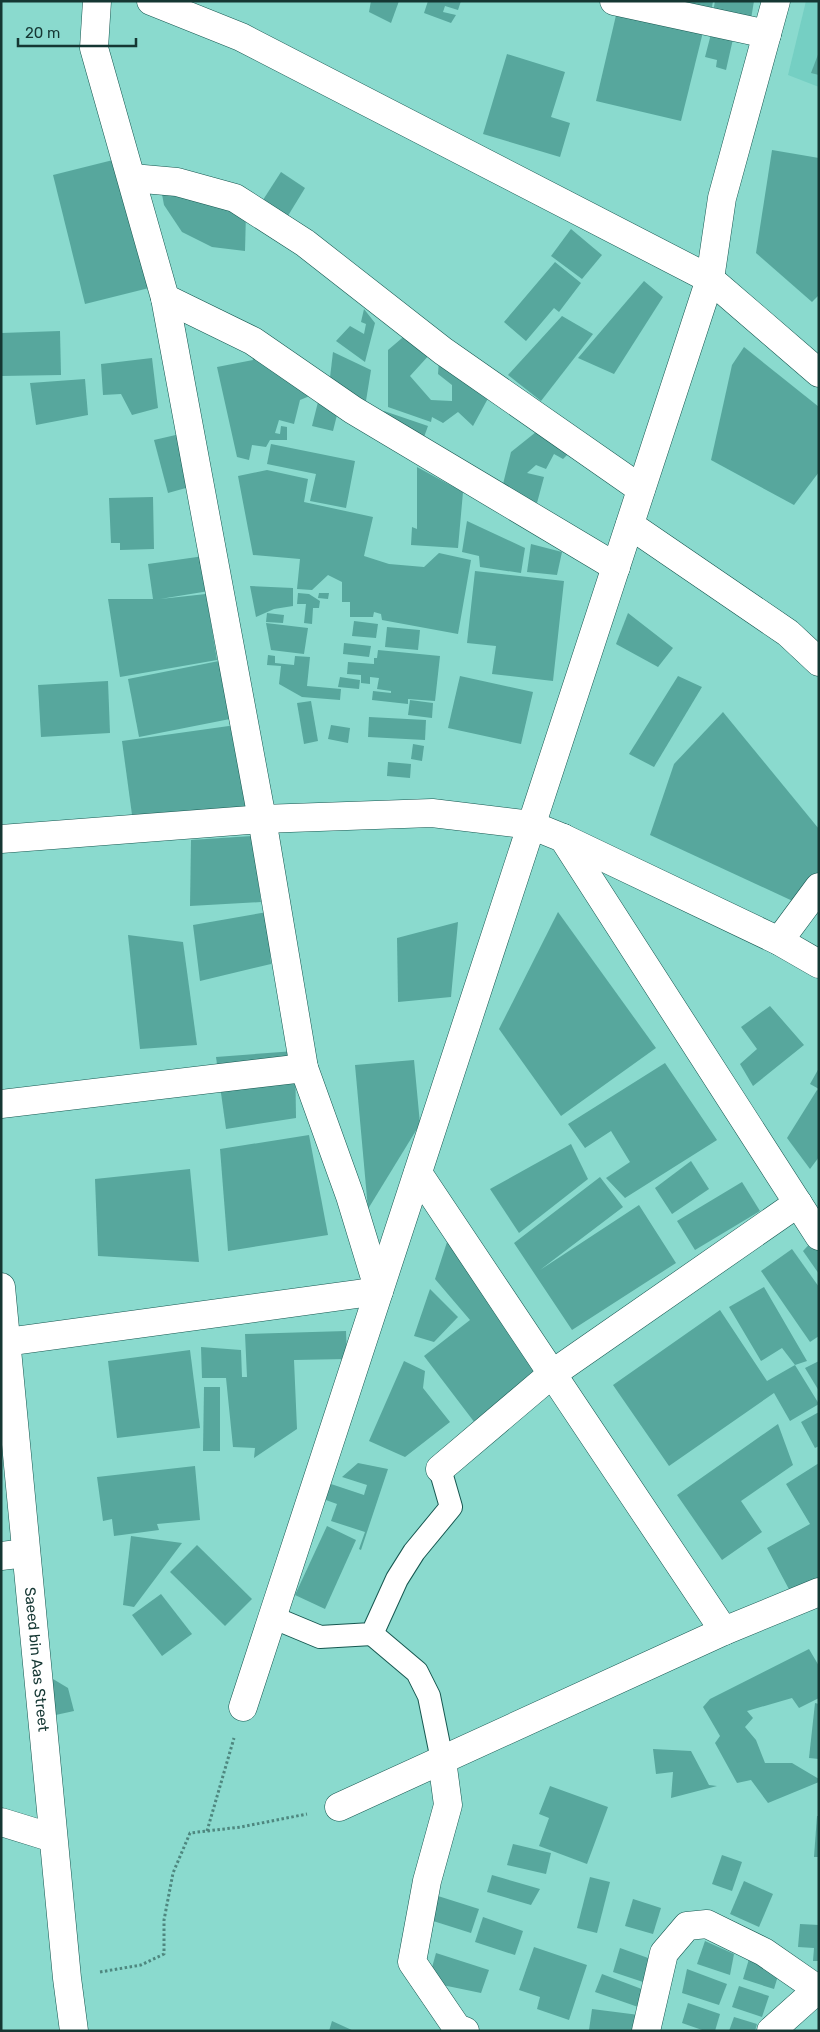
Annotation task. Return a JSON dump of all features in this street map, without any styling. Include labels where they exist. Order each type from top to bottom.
[{"type":"street","points":[[97,1],[94,48],[165,298],[262,819],[304,1068],[350,1196],[379,1291]]},
{"type":"street","points":[[151,1],[241,38],[710,279],[819,373]]},
{"type":"street","points":[[614,1],[767,34]]},
{"type":"street","points":[[243,1708],[710,279],[722,198],[776,1]]},
{"type":"street","points":[[132,178],[177,182],[235,198],[305,242],[443,351],[642,489]]},
{"type":"street","points":[[165,298],[253,341],[354,410],[616,567]]},
{"type":"street","points":[[630,525],[788,633],[819,662]]},
{"type":"street","points":[[1,839],[262,819],[432,813],[531,825],[564,838],[779,941],[819,964]]},
{"type":"street","points":[[564,838],[819,1236]]},
{"type":"street","points":[[779,941],[819,887]]},
{"type":"street","points":[[1,1104],[304,1068]]},
{"type":"street","points":[[418,1173],[724,1631]]},
{"type":"street","points":[[440,1469],[552,1374],[798,1204]]},
{"type":"street","name":"Saeed bin Aas Street","points":[[1,1287],[13,1555],[53,1838],[74,2031]]},
{"type":"street","points":[[4,1329],[379,1291]]},
{"type":"street","points":[[339,1807],[724,1631],[819,1592]]},
{"type":"street","points":[[442,1760],[448,1805],[427,1881],[412,1962],[457,2028],[465,2031]]},
{"type":"street","points":[[1,1822],[53,1838]]},
{"type":"street","points":[[646,2031],[664,1953],[687,1926],[707,1924],[764,1952],[818,1988],[771,2031]]},
{"type":"lane","points":[[372,1634],[397,1579],[414,1552],[451,1507],[440,1469]]},
{"type":"lane","points":[[272,1617],[320,1637],[372,1634],[417,1672],[429,1696],[442,1760]]},
{"type":"path","points":[[207,1831],[243,1708]]},
{"type":"path","points":[[67,1978],[141,1965],[164,1954],[164,1920],[173,1873],[190,1833],[241,1827],[339,1807]]},
{"type":"shaded area","points":[[806,1],[819,1],[819,87],[788,75]]},
{"type":"building","points":[[371,1],[399,1],[391,23],[369,12]]},
{"type":"building","points":[[428,1],[461,1],[458,10],[445,6],[443,12],[456,15],[451,23],[424,13]]},
{"type":"building","points":[[673,1],[713,1],[710,19]]},
{"type":"building","points":[[715,1],[754,1],[750,25],[712,18]]},
{"type":"building","points":[[617,11],[703,32],[681,121],[596,101]]},
{"type":"building","points":[[711,34],[733,39],[726,70],[716,67],[717,60],[705,57]]},
{"type":"building","points":[[819,52],[819,75],[811,73]]},
{"type":"building","points":[[507,54],[565,72],[551,117],[570,123],[560,157],[483,134]]},
{"type":"building","points":[[772,150],[819,158],[819,295],[812,302],[756,253]]},
{"type":"building","points":[[117,159],[149,288],[85,304],[53,175]]},
{"type":"building","points":[[281,172],[305,188],[286,219],[261,203]]},
{"type":"building","points":[[161,189],[246,212],[245,251],[212,247],[182,232],[164,205]]},
{"type":"building","points":[[571,229],[602,255],[582,279],[551,256]]},
{"type":"building","points":[[555,262],[581,283],[559,312],[554,308],[526,341],[504,322]]},
{"type":"building","points":[[644,281],[663,297],[614,374],[578,358]]},
{"type":"building","points":[[364,309],[375,323],[365,362],[336,341],[350,326],[364,334],[366,324],[361,322]]},
{"type":"building","points":[[562,316],[593,334],[541,401],[508,375]]},
{"type":"building","points":[[60,331],[61,375],[1,376],[1,333]]},
{"type":"building","points":[[408,333],[431,353],[410,376],[431,400],[452,401],[452,385],[438,374],[439,360],[492,391],[473,426],[458,412],[443,423],[432,417],[431,422],[388,407],[388,350]]},
{"type":"building","points":[[744,347],[819,407],[819,472],[794,505],[711,460],[732,365]]},
{"type":"building","points":[[333,352],[371,370],[365,407],[329,386]]},
{"type":"building","points":[[252,355],[317,393],[300,400],[294,424],[279,420],[275,433],[280,434],[281,426],[287,427],[287,440],[270,440],[266,447],[252,445],[249,460],[237,457],[217,367],[253,360]]},
{"type":"building","points":[[152,358],[158,408],[132,415],[121,394],[103,395],[101,364]]},
{"type":"building","points":[[85,379],[88,415],[36,425],[30,383]]},
{"type":"building","points":[[318,402],[339,407],[333,431],[312,426]]},
{"type":"building","points":[[384,411],[428,426],[424,437],[380,423]]},
{"type":"building","points":[[541,428],[573,449],[563,459],[554,454],[546,469],[536,465],[527,473],[544,477],[537,503],[502,488],[511,452]]},
{"type":"building","points":[[180,434],[193,486],[168,493],[154,440]]},
{"type":"building","points":[[271,444],[355,461],[346,508],[310,501],[316,474],[267,464]]},
{"type":"building","points":[[417,467],[463,492],[458,548],[411,545],[412,527],[417,529]]},
{"type":"building","points":[[267,470],[308,479],[304,502],[373,517],[364,556],[389,564],[424,567],[439,553],[471,560],[458,634],[382,620],[381,614],[374,612],[373,617],[350,617],[350,602],[342,602],[342,582],[328,575],[312,590],[297,589],[300,559],[253,555],[238,476]]},
{"type":"building","points":[[153,497],[154,549],[120,550],[120,543],[111,543],[109,498]]},
{"type":"building","points":[[467,521],[525,548],[521,573],[480,567],[479,556],[462,552]]},
{"type":"building","points":[[531,544],[562,552],[557,575],[527,572]]},
{"type":"building","points":[[204,556],[209,591],[160,599],[206,594],[217,660],[120,677],[108,599],[153,599],[148,564]]},
{"type":"building","points":[[475,571],[564,581],[553,681],[492,674],[496,646],[467,643]]},
{"type":"building","points":[[250,586],[293,588],[293,606],[274,609],[256,617]]},
{"type":"building","points":[[298,593],[309,594],[320,601],[319,608],[313,608],[312,624],[304,623],[306,604],[297,604]]},
{"type":"building","points":[[319,593],[329,593],[328,599],[318,598]]},
{"type":"building","points":[[267,613],[284,615],[283,623],[266,622]]},
{"type":"building","points":[[628,613],[673,648],[658,667],[616,644]]},
{"type":"building","points":[[354,621],[378,624],[376,638],[352,636]]},
{"type":"building","points":[[266,623],[308,628],[304,654],[271,650]]},
{"type":"building","points":[[387,627],[420,630],[418,650],[385,647]]},
{"type":"building","points":[[344,643],[371,646],[369,657],[343,654]]},
{"type":"building","points":[[378,650],[440,656],[435,701],[408,699],[408,704],[372,700],[373,691],[391,693],[391,691],[377,689],[379,678],[370,677],[370,684],[361,683],[361,675],[347,674],[348,662],[374,664],[374,658],[377,658]]},
{"type":"building","points":[[268,655],[275,656],[275,663],[294,665],[295,656],[310,657],[307,686],[341,689],[340,700],[302,697],[279,684],[281,666],[267,665]]},
{"type":"building","points":[[224,660],[235,718],[139,737],[128,679]]},
{"type":"building","points":[[460,676],[533,692],[521,744],[448,728]]},
{"type":"building","points":[[678,676],[702,687],[654,767],[629,754]]},
{"type":"building","points":[[340,677],[360,680],[359,689],[338,687]]},
{"type":"building","points":[[108,681],[110,733],[41,737],[38,685]]},
{"type":"building","points":[[410,700],[433,703],[432,718],[408,715]]},
{"type":"building","points":[[311,701],[318,741],[304,744],[297,703]]},
{"type":"building","points":[[723,712],[819,829],[819,875],[797,903],[650,835],[674,764]]},
{"type":"building","points":[[369,717],[426,720],[425,740],[368,737]]},
{"type":"building","points":[[236,725],[247,807],[133,822],[122,741]]},
{"type":"building","points":[[331,725],[350,728],[348,743],[328,739]]},
{"type":"building","points":[[413,744],[424,746],[422,761],[411,759]]},
{"type":"building","points":[[388,762],[411,764],[410,778],[387,776]]},
{"type":"building","points":[[252,836],[261,902],[190,906],[191,840]]},
{"type":"building","points":[[267,912],[271,964],[200,981],[193,925]]},
{"type":"building","points":[[558,912],[656,1048],[561,1116],[499,1029]]},
{"type":"building","points":[[458,922],[451,997],[398,1002],[397,938]]},
{"type":"building","points":[[128,935],[183,942],[197,1045],[140,1049]]},
{"type":"building","points":[[770,1006],[804,1045],[753,1086],[740,1064],[757,1049],[741,1027]]},
{"type":"building","points":[[295,1051],[296,1118],[226,1129],[216,1057]]},
{"type":"building","points":[[414,1060],[420,1124],[368,1209],[355,1065]]},
{"type":"building","points":[[665,1063],[717,1140],[625,1198],[606,1178],[630,1162],[611,1131],[585,1148],[568,1124]]},
{"type":"building","points":[[819,1068],[819,1089],[810,1084]]},
{"type":"building","points":[[817,1090],[819,1091],[819,1157],[810,1169],[787,1138]]},
{"type":"building","points":[[309,1135],[328,1235],[228,1251],[220,1149]]},
{"type":"building","points":[[571,1144],[588,1179],[519,1233],[490,1189]]},
{"type":"building","points":[[691,1161],[709,1189],[672,1214],[655,1188]]},
{"type":"building","points":[[190,1169],[199,1262],[98,1256],[95,1179]]},
{"type":"building","points":[[600,1177],[623,1207],[540,1270],[639,1205],[676,1263],[572,1330],[514,1243]]},
{"type":"building","points":[[742,1182],[760,1211],[695,1250],[677,1221]]},
{"type":"building","points":[[819,1234],[819,1274],[803,1251]]},
{"type":"building","points":[[448,1239],[547,1366],[475,1423],[424,1356],[470,1320],[435,1279]]},
{"type":"building","points":[[792,1249],[819,1287],[819,1336],[810,1342],[761,1271]]},
{"type":"building","points":[[764,1287],[807,1361],[795,1365],[782,1348],[761,1361],[729,1307]]},
{"type":"building","points":[[430,1289],[458,1317],[434,1342],[414,1336]]},
{"type":"building","points":[[720,1310],[767,1381],[795,1365],[819,1404],[790,1421],[774,1393],[669,1466],[613,1385]]},
{"type":"building","points":[[346,1331],[347,1359],[294,1360],[297,1429],[254,1458],[255,1448],[233,1447],[226,1378],[202,1378],[201,1347],[241,1350],[242,1377],[247,1377],[245,1334]]},
{"type":"building","points":[[190,1350],[200,1428],[117,1438],[108,1361]]},
{"type":"building","points":[[404,1361],[425,1371],[423,1388],[450,1422],[405,1457],[369,1441]]},
{"type":"building","points":[[819,1361],[819,1391],[805,1368]]},
{"type":"building","points":[[204,1387],[220,1387],[220,1451],[203,1451]]},
{"type":"building","points":[[819,1412],[819,1446],[815,1448],[801,1422]]},
{"type":"building","points":[[778,1424],[793,1465],[741,1501],[762,1532],[722,1560],[677,1495]]},
{"type":"building","points":[[358,1463],[388,1469],[361,1550],[359,1549],[365,1532],[331,1521],[337,1504],[323,1499],[328,1483],[364,1495],[367,1485],[342,1477]]},
{"type":"building","points":[[819,1463],[819,1578],[791,1593],[767,1548],[810,1524],[786,1484]]},
{"type":"building","points":[[195,1466],[200,1520],[157,1524],[159,1530],[114,1536],[112,1519],[103,1521],[97,1477]]},
{"type":"building","points":[[327,1526],[356,1540],[325,1609],[295,1595]]},
{"type":"building","points":[[131,1536],[182,1543],[134,1607],[123,1605]]},
{"type":"building","points":[[197,1545],[252,1599],[225,1626],[170,1572]]},
{"type":"building","points":[[161,1594],[192,1634],[162,1656],[132,1615]]},
{"type":"building","points":[[809,1649],[819,1666],[819,1698],[799,1708],[792,1698],[747,1711],[753,1718],[745,1727],[756,1740],[765,1763],[792,1763],[819,1779],[819,1782],[768,1803],[751,1780],[737,1783],[715,1743],[720,1736],[703,1707],[710,1699]]},
{"type":"building","points":[[53,1679],[68,1688],[74,1711],[51,1716]]},
{"type":"building","points":[[815,1703],[819,1704],[819,1759],[809,1758]]},
{"type":"building","points":[[653,1749],[691,1751],[709,1785],[717,1786],[671,1798],[673,1772],[656,1774]]},
{"type":"building","points":[[550,1786],[608,1807],[587,1864],[539,1846],[549,1818],[539,1814]]},
{"type":"building","points":[[817,1816],[819,1816],[819,1857],[814,1857]]},
{"type":"building","points":[[513,1844],[551,1853],[546,1874],[507,1865]]},
{"type":"building","points":[[722,1855],[742,1862],[732,1891],[712,1884]]},
{"type":"building","points":[[492,1875],[540,1889],[531,1905],[487,1892]]},
{"type":"building","points":[[590,1877],[610,1882],[597,1933],[577,1928]]},
{"type":"building","points":[[744,1881],[773,1894],[759,1927],[730,1914]]},
{"type":"building","points":[[438,1896],[479,1909],[471,1933],[430,1920]]},
{"type":"building","points":[[633,1899],[661,1908],[653,1934],[625,1926]]},
{"type":"building","points":[[483,1917],[523,1931],[515,1955],[475,1942]]},
{"type":"building","points":[[800,1924],[819,1925],[819,1961],[813,1961],[814,1948],[798,1947]]},
{"type":"building","points":[[705,1941],[734,1954],[730,1975],[697,1964]]},
{"type":"building","points":[[534,1947],[587,1965],[569,2020],[537,2009],[540,1997],[519,1990]]},
{"type":"building","points":[[620,1948],[651,1959],[643,1982],[613,1972]]},
{"type":"building","points":[[436,1953],[489,1970],[481,1993],[428,1982]]},
{"type":"building","points":[[749,1959],[780,1969],[774,1989],[743,1979]]},
{"type":"building","points":[[687,1969],[727,1984],[719,2005],[682,1993]]},
{"type":"building","points":[[602,1974],[647,1991],[641,2008],[595,1992]]},
{"type":"building","points":[[739,1986],[769,1996],[762,2017],[732,2007]]},
{"type":"building","points":[[688,2003],[720,2014],[715,2031],[705,2031],[682,2023]]},
{"type":"building","points":[[592,2009],[639,2015],[637,2031],[589,2030]]},
{"type":"building","points":[[734,2017],[757,2024],[755,2031],[729,2031]]},
{"type":"building","points":[[332,2021],[354,2031],[329,2031]]}]
